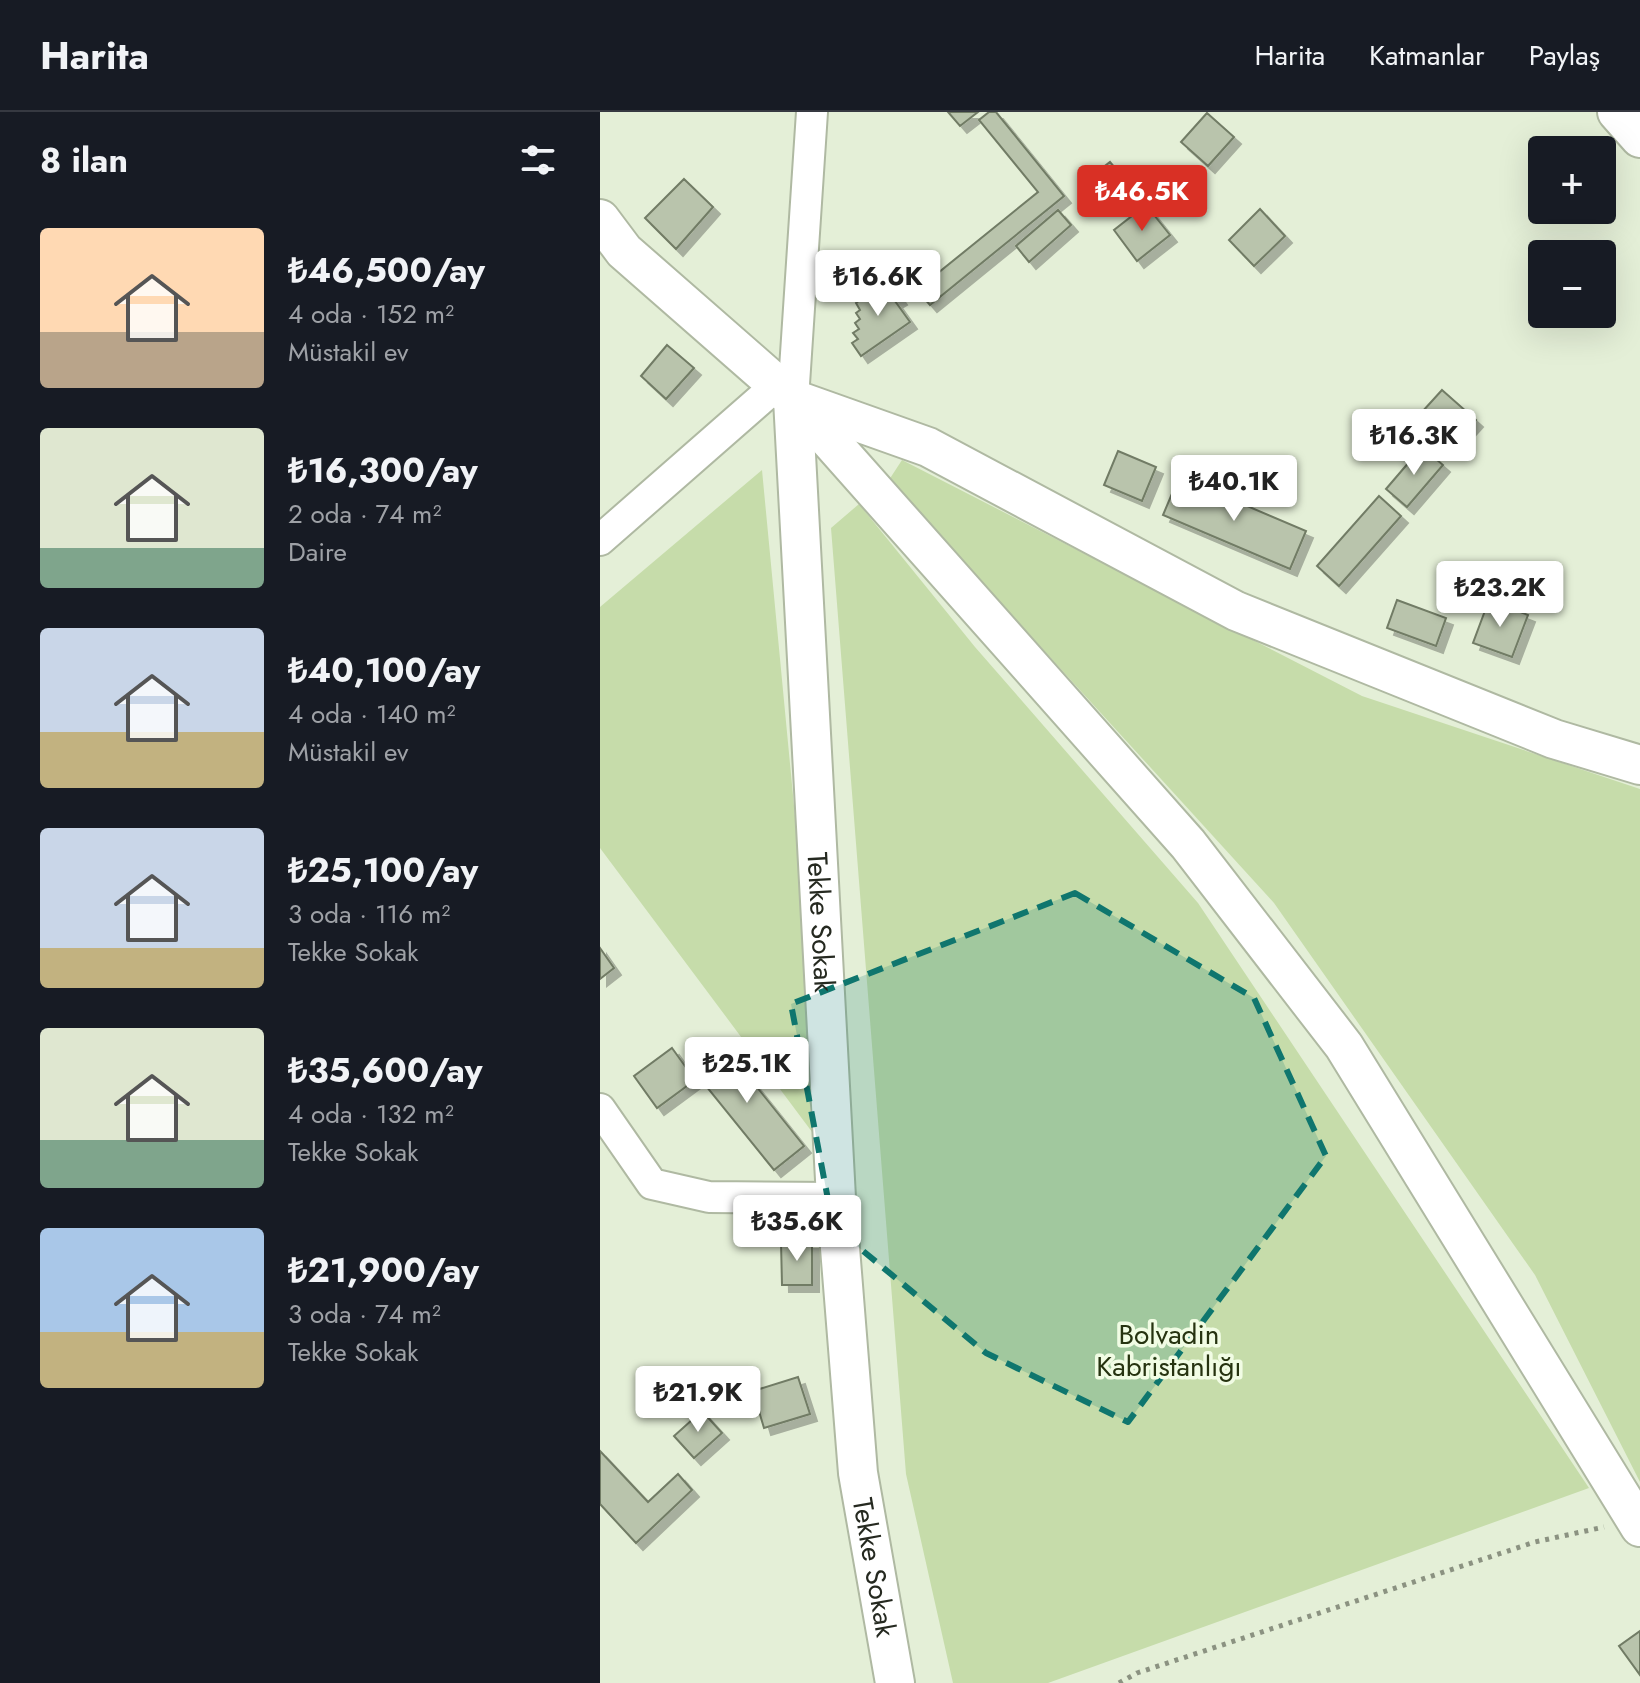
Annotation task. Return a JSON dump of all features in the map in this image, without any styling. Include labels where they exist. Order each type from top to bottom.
[{"type":"street","points":[[600,540],[785,392],[812,112]]},
{"type":"street","points":[[1617,112],[1640,138]]},
{"type":"street","points":[[600,219],[624,251],[785,392],[1188,844],[1344,1046],[1639,1522]]},
{"type":"street","points":[[785,392],[928,447],[1236,611],[1554,739],[1640,765]]},
{"type":"street","name":"Tekke Sokak","points":[[785,392],[836,1198],[858,1473],[895,1683]]},
{"type":"street","points":[[600,1109],[652,1184],[709,1197],[836,1198]]},
{"type":"path","points":[[1119,1683],[1137,1673],[1535,1542],[1639,1522]]},
{"type":"highlighted area","points":[[1075,893],[1254,998],[1326,1156],[1128,1422],[986,1353],[833,1226],[791,1004]]},
{"type":"green space","points":[[902,460],[1362,696],[1640,789],[1640,1482],[1535,1275],[1274,903],[887,483]]},
{"type":"green space","points":[[762,470],[827,1152],[600,848],[600,607]]},
{"type":"green space","name":"Bolvadin Kabristanlığı","points":[[859,504],[975,647],[1198,903],[1589,1488],[1048,1683],[953,1683],[906,1474],[831,528]]},
{"type":"building","points":[[948,112],[978,112],[960,126]]},
{"type":"building","points":[[989,112],[996,112],[1064,196],[930,305],[917,290],[1038,192],[979,120]]},
{"type":"building","points":[[1207,113],[1234,137],[1208,166],[1181,142]]},
{"type":"building","points":[[1110,162],[1142,201],[1127,213],[1096,173]]},
{"type":"building","points":[[684,179],[713,207],[676,249],[645,218]]},
{"type":"building","points":[[1146,205],[1170,235],[1137,261],[1114,230]]},
{"type":"building","points":[[1260,209],[1285,236],[1254,266],[1229,240]]},
{"type":"building","points":[[1058,210],[1071,225],[1029,262],[1016,246]]},
{"type":"building","points":[[887,280],[900,298],[895,301],[910,322],[861,356],[852,343],[858,339],[853,333],[859,329],[855,323],[860,319],[856,313],[860,310],[856,303]]},
{"type":"building","points":[[667,345],[694,368],[666,399],[641,376]]},
{"type":"building","points":[[1442,390],[1476,420],[1456,442],[1422,412]]},
{"type":"building","points":[[1422,447],[1443,465],[1407,507],[1386,489]]},
{"type":"building","points":[[1118,451],[1156,467],[1142,501],[1104,485]]},
{"type":"building","points":[[1179,477],[1306,531],[1290,569],[1163,515]]},
{"type":"building","points":[[1379,496],[1401,516],[1339,586],[1317,566]]},
{"type":"building","points":[[1397,600],[1446,618],[1436,646],[1387,628]]},
{"type":"building","points":[[1489,600],[1528,615],[1512,657],[1473,643]]},
{"type":"building","points":[[600,948],[614,968],[600,979]]},
{"type":"building","points":[[720,1041],[804,1146],[774,1170],[689,1065]]},
{"type":"building","points":[[672,1048],[695,1080],[657,1108],[634,1076]]},
{"type":"building","points":[[781,1242],[812,1242],[812,1285],[782,1285]]},
{"type":"building","points":[[798,1377],[810,1414],[764,1428],[753,1391]]},
{"type":"building","points":[[702,1411],[722,1433],[694,1458],[674,1436]]},
{"type":"building","points":[[600,1451],[648,1502],[678,1474],[692,1490],[636,1543],[600,1504]]},
{"type":"building","points":[[1640,1631],[1640,1675],[1619,1646]]}]
